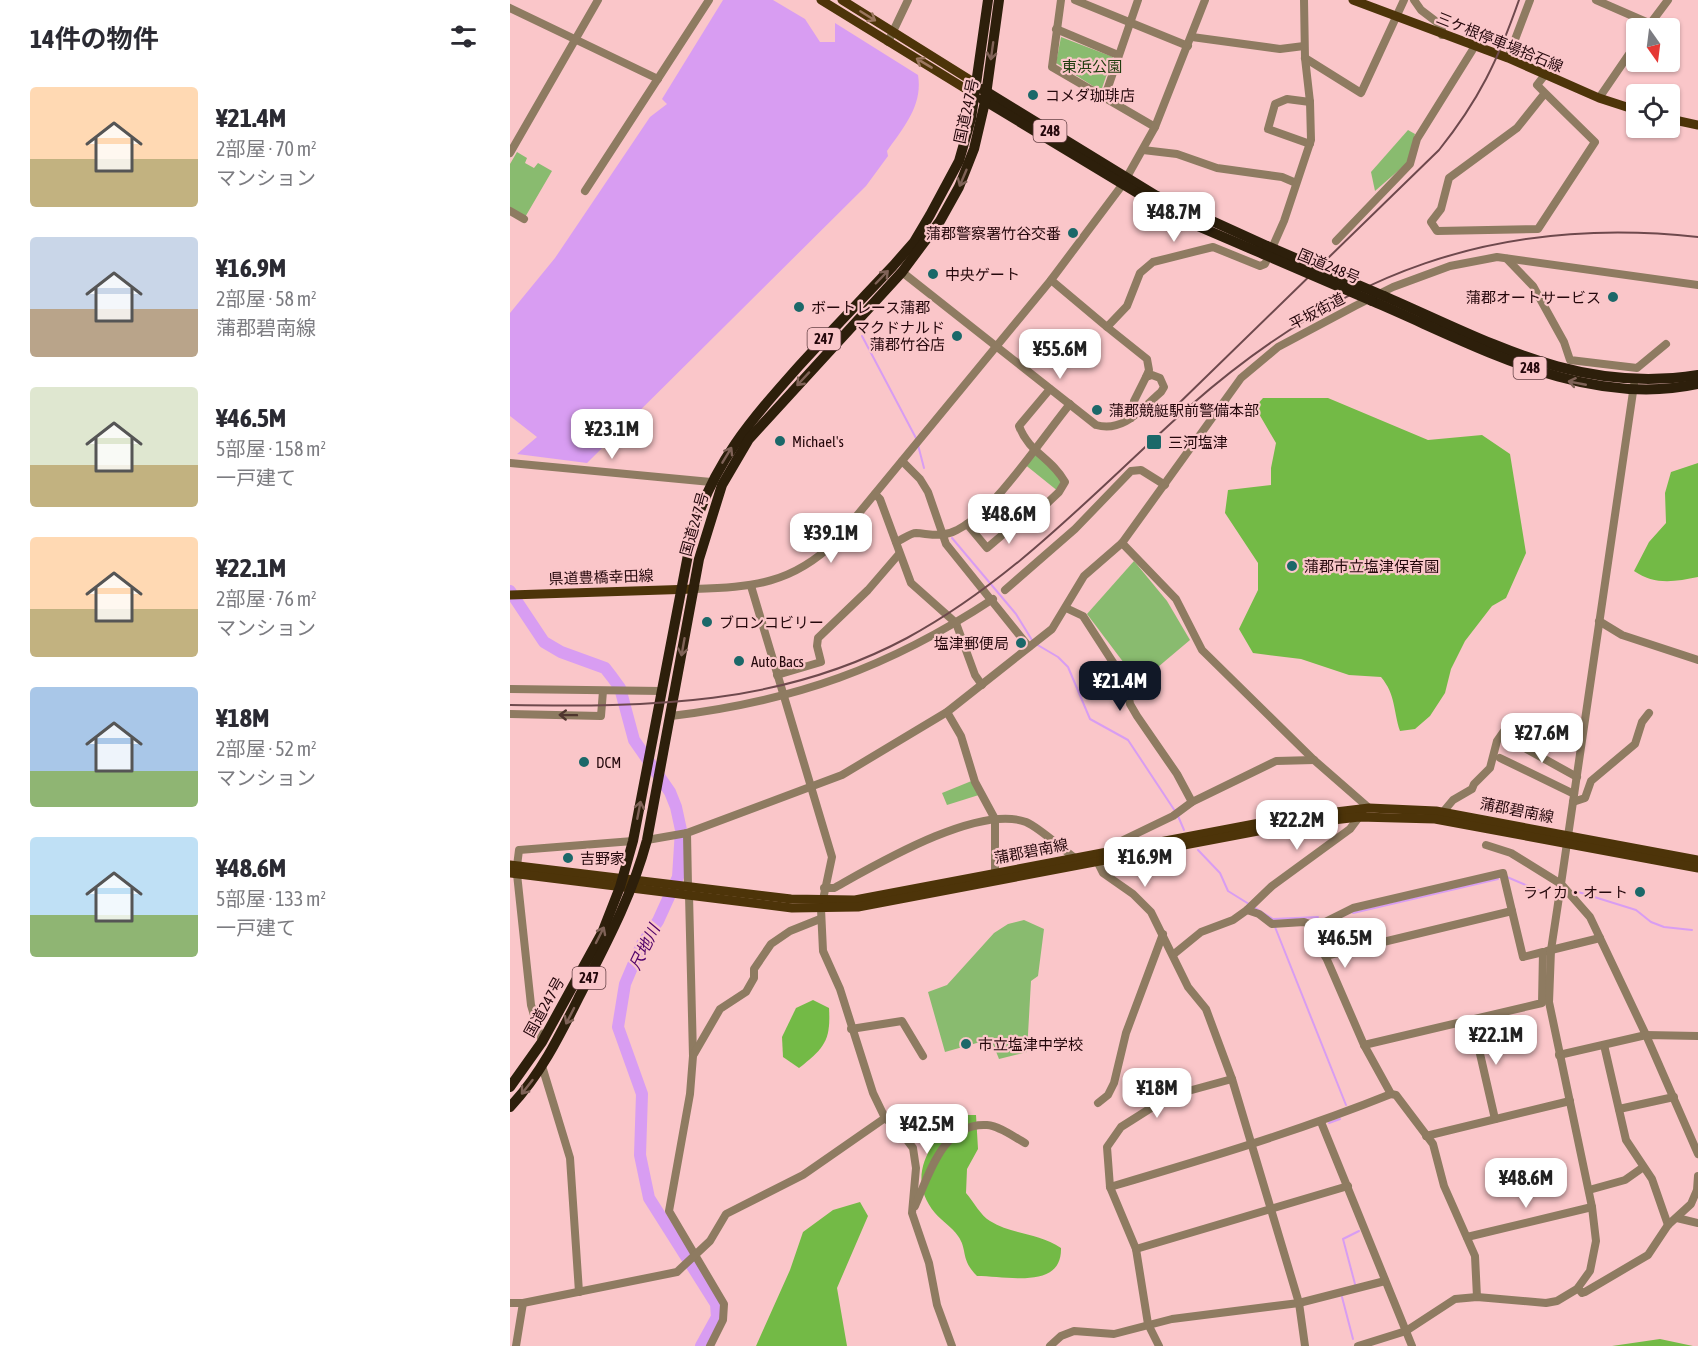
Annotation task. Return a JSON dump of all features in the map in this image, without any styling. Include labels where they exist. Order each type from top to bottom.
[{"type":"highway","name":"国道247号","points":[[510,1107],[542,1066],[615,929],[634,884],[647,840],[704,536],[722,484],[749,439],[902,272],[940,221],[959,187],[974,150],[988,0]]},
{"type":"highway","name":"国道247号","points":[[510,1087],[542,1042],[602,933],[622,883],[633,841],[692,534],[711,482],[756,413],[914,242],[959,161],[980,93],[999,0]]},
{"type":"highway","name":"国道248号","points":[[980,93],[1124,180],[1372,301],[1537,371],[1576,382],[1634,385],[1698,384]]},
{"type":"highway","name":"国道248号","points":[[1265,250],[1384,296],[1540,362],[1634,385],[1698,375]]},
{"type":"main road","points":[[821,0],[888,42],[980,93]]},
{"type":"main road","points":[[842,0],[980,93]]},
{"type":"main road","name":"三ケ根停車場拾石線","points":[[1353,0],[1508,58],[1544,76],[1626,107]]},
{"type":"main road","points":[[1680,121],[1698,125]]},
{"type":"main road","name":"県道豊橋幸田線","points":[[510,595],[694,589]]},
{"type":"main road","name":"蒲郡碧南線","points":[[821,905],[1074,858],[1095,858],[1125,849],[1286,818],[1369,808],[1443,812],[1698,868]]},
{"type":"main road","name":"蒲郡碧南線","points":[[513,870],[821,905],[858,907],[1095,858],[1290,825],[1359,817],[1435,819],[1698,860]]},
{"type":"street","points":[[510,153],[598,0]]},
{"type":"street","points":[[585,191],[709,0]]},
{"type":"street","points":[[888,42],[908,0]]},
{"type":"street","points":[[1061,0],[1052,67],[1155,127]]},
{"type":"street","points":[[1076,0],[1188,46]]},
{"type":"street","points":[[1104,99],[1138,0]]},
{"type":"street","points":[[694,589],[751,586],[782,578],[818,558],[875,495],[1051,280],[1124,180],[1155,127],[1205,0]]},
{"type":"street","points":[[1107,327],[1127,306],[1140,273],[1153,262],[1213,247],[1260,266],[1265,264],[1284,221],[1310,144],[1311,102],[1304,46],[1304,0]]},
{"type":"street","points":[[1305,58],[1361,93],[1404,0]]},
{"type":"street","points":[[1414,0],[1421,10],[1442,26],[1442,35]]},
{"type":"street","points":[[1508,58],[1530,0]]},
{"type":"street","points":[[1596,0],[1633,18]]},
{"type":"street","points":[[1655,18],[1668,0]]},
{"type":"street","points":[[510,8],[658,79]]},
{"type":"street","points":[[1056,30],[1118,55]]},
{"type":"street","points":[[1192,37],[1280,49],[1304,46]]},
{"type":"street","points":[[1336,241],[1410,164],[1417,139],[1475,46]]},
{"type":"street","points":[[1599,98],[1626,59]]},
{"type":"street","points":[[1544,76],[1537,86],[1545,93],[1595,142],[1538,229],[1437,231],[1431,222],[1441,209],[1449,178],[1516,128],[1545,93]]},
{"type":"street","points":[[1310,144],[1268,129],[1275,104],[1287,99],[1311,102]]},
{"type":"street","points":[[1143,150],[1177,154],[1217,168],[1282,177],[1296,183]]},
{"type":"street","points":[[510,211],[524,219]]},
{"type":"street","name":"平坂街道","points":[[647,840],[683,834],[810,789],[842,775],[947,712],[1052,629],[1084,576],[1122,543],[1241,378],[1278,347],[1355,306],[1394,286],[1450,266],[1497,257],[1698,285]]},
{"type":"street","points":[[1507,259],[1533,286],[1564,342],[1570,360],[1640,367],[1650,355],[1666,344]]},
{"type":"street","points":[[902,272],[994,347],[1096,425],[1106,428],[1123,424],[1164,387],[1160,378],[1152,375],[1146,377]]},
{"type":"street","points":[[1051,280],[1147,359],[1149,370],[1134,401],[1131,417]]},
{"type":"street","points":[[1364,1045],[1542,1003],[1547,951],[1561,884],[1634,385]]},
{"type":"street","points":[[990,504],[1020,529],[1059,492],[1065,482],[1059,471],[1025,443],[1019,426],[1050,388]]},
{"type":"street","points":[[896,542],[915,533],[931,537],[942,535],[967,524],[990,504],[1070,404]]},
{"type":"street","points":[[902,461],[920,479],[928,492],[946,544],[1033,644]]},
{"type":"street","points":[[510,463],[711,482]]},
{"type":"street","points":[[1005,590],[1076,529],[1131,471],[1141,470],[1165,485]]},
{"type":"street","points":[[875,495],[880,499],[911,583],[956,623],[975,675],[982,685]]},
{"type":"street","points":[[967,524],[987,548],[1014,525]]},
{"type":"street","points":[[1122,543],[1176,599],[1202,650],[1314,760],[1369,808]]},
{"type":"street","points":[[777,675],[821,663],[817,646],[819,638],[868,590],[899,554]]},
{"type":"street","points":[[751,586],[832,857],[821,905],[823,951],[840,989],[873,1093],[885,1118],[901,1132],[913,1148],[916,1168],[912,1213],[929,1263],[937,1305],[952,1346]]},
{"type":"street","points":[[671,716],[783,697],[864,669],[904,652],[993,599]]},
{"type":"street","points":[[1066,608],[1083,616],[1127,684],[1130,705],[1177,774],[1192,802]]},
{"type":"street","points":[[1599,621],[1622,635],[1698,660]]},
{"type":"street","points":[[510,689],[662,691]]},
{"type":"street","points":[[510,714],[601,716],[607,691]]},
{"type":"street","points":[[947,712],[961,736],[975,782],[995,819],[995,873]]},
{"type":"street","points":[[1500,758],[1573,798],[1585,798],[1591,781],[1635,744],[1642,722],[1649,713]]},
{"type":"street","points":[[1443,812],[1453,800],[1472,789],[1490,768],[1497,741],[1511,721],[1581,735]]},
{"type":"street","points":[[1521,747],[1576,777]]},
{"type":"street","points":[[1125,849],[1117,843],[1177,813],[1192,802],[1276,761],[1314,760]]},
{"type":"street","points":[[1174,954],[1201,932],[1233,920],[1272,886],[1350,829],[1359,817]]},
{"type":"street","points":[[824,888],[834,888],[889,856],[949,831],[995,819],[1027,823],[1074,858]]},
{"type":"street","points":[[683,834],[678,889],[693,1056],[690,1094],[669,1211],[724,1304],[723,1320],[710,1346]]},
{"type":"street","points":[[542,1042],[531,1005],[513,870],[519,850],[633,841]]},
{"type":"street","points":[[1486,845],[1511,853],[1561,884],[1584,909],[1646,1035],[1698,1154]]},
{"type":"street","points":[[1095,858],[1102,873],[1133,894],[1150,912],[1174,954],[1188,987],[1206,1009],[1232,1079],[1299,1303],[1305,1346]]},
{"type":"street","points":[[1313,928],[1353,908],[1503,873],[1523,957],[1600,938]]},
{"type":"street","points":[[1250,907],[1272,924],[1304,922],[1313,928],[1364,1045],[1391,1094]]},
{"type":"street","points":[[1325,956],[1512,911]]},
{"type":"street","points":[[693,1056],[698,1043],[720,1009],[746,992],[754,978],[754,969],[771,944],[790,931],[820,919]]},
{"type":"street","points":[[1098,1103],[1108,1095],[1114,1083],[1126,1033],[1163,934]]},
{"type":"street","points":[[1358,1346],[1406,1331],[1455,1299],[1477,1297],[1546,1303],[1567,1297],[1578,1288],[1590,1271],[1596,1254],[1592,1207],[1559,1055],[1549,995],[1547,951]]},
{"type":"street","points":[[1472,1019],[1495,1119]]},
{"type":"street","points":[[851,1029],[902,1021],[923,1056]]},
{"type":"street","points":[[1559,1055],[1646,1035],[1698,1036]]},
{"type":"street","points":[[1604,1045],[1626,1140],[1654,1184],[1668,1225]]},
{"type":"street","points":[[542,1066],[570,1158],[579,1292]]},
{"type":"street","points":[[1159,1346],[1148,1324],[1136,1249],[1110,1187],[1107,1148],[1121,1127],[1170,1096],[1232,1079]]},
{"type":"street","points":[[1110,1187],[1251,1145],[1321,1122],[1391,1094],[1396,1095],[1433,1144],[1444,1186],[1467,1237],[1478,1269],[1477,1297]]},
{"type":"street","points":[[1619,1109],[1674,1097]]},
{"type":"street","points":[[1426,1136],[1570,1101]]},
{"type":"street","points":[[510,1303],[523,1304],[666,1277],[688,1263],[710,1241],[726,1214],[803,1175],[885,1118]]},
{"type":"street","points":[[1321,1122],[1412,1346]]},
{"type":"street","points":[[912,1213],[943,1146],[961,1131],[987,1125],[1025,1143]]},
{"type":"street","points":[[1589,1190],[1625,1180],[1642,1167]]},
{"type":"street","points":[[1578,1288],[1582,1293],[1585,1292],[1648,1254],[1668,1225],[1691,1204],[1697,1190],[1698,1176]]},
{"type":"street","points":[[1136,1249],[1348,1186]]},
{"type":"street","points":[[1467,1237],[1592,1207]]},
{"type":"street","points":[[1677,1218],[1698,1223]]},
{"type":"street","points":[[1050,1346],[1061,1336],[1074,1331],[1114,1334],[1148,1324],[1299,1303],[1385,1281]]},
{"type":"street","points":[[516,1346],[523,1304]]},
{"type":"green space","name":"東浜公園","points":[[1061,37],[1113,57],[1101,91],[1056,63]]},
{"type":"green space","points":[[1408,130],[1415,134],[1407,163],[1375,191],[1371,172]]},
{"type":"green space","points":[[517,152],[527,158],[525,163],[534,168],[538,163],[552,171],[524,219],[510,211],[510,164]]},
{"type":"green space","points":[[1263,398],[1328,398],[1428,440],[1482,435],[1510,454],[1526,553],[1506,598],[1492,606],[1465,641],[1451,669],[1445,693],[1430,716],[1415,729],[1400,731],[1392,696],[1381,677],[1349,675],[1301,659],[1253,653],[1239,629],[1258,590],[1258,563],[1225,513],[1228,490],[1271,485],[1271,468],[1276,443],[1255,407]]},
{"type":"green space","points":[[1034,449],[1065,482],[1059,492],[1023,463]]},
{"type":"green space","points":[[1698,463],[1698,577],[1664,581],[1649,579],[1634,571],[1649,542],[1666,523],[1665,493],[1671,472]]},
{"type":"green space","points":[[1134,561],[1167,601],[1190,640],[1139,683],[1087,614]]},
{"type":"green space","points":[[974,780],[982,794],[947,805],[942,793]]},
{"type":"green space","points":[[1024,920],[1044,929],[1038,976],[1031,981],[1027,1052],[999,1059],[991,1039],[945,1052],[928,992],[947,985],[994,933],[1008,924]]},
{"type":"green space","points":[[813,1000],[829,1008],[829,1028],[820,1049],[799,1068],[783,1057],[782,1037],[796,1008]]},
{"type":"green space","points":[[959,1115],[976,1115],[978,1149],[967,1169],[966,1193],[990,1221],[1008,1229],[1044,1239],[1061,1248],[1059,1261],[1053,1270],[1031,1278],[977,1276],[968,1265],[958,1236],[935,1213],[926,1200],[922,1186],[925,1160],[939,1136]]},
{"type":"green space","points":[[860,1202],[868,1216],[837,1288],[847,1346],[756,1346],[790,1270],[803,1232],[833,1210]]},
{"type":"green space","points":[[1660,1339],[1693,1346],[1612,1346]]},
{"type":"shaded area","name":"ボートレース蒲郡","points":[[723,0],[773,0],[805,19],[820,42],[835,42],[835,23],[918,75],[918,96],[911,115],[887,151],[888,156],[866,186],[587,463],[517,454],[537,437],[510,416],[510,313],[555,258],[650,117],[667,104],[662,99]]},
{"type":"waterway","points":[[862,336],[917,440]]},
{"type":"waterway","points":[[918,445],[924,468]]},
{"type":"waterway","points":[[952,538],[1016,614],[1032,640]]},
{"type":"waterway","name":"尺地川","points":[[510,591],[544,642],[561,652],[605,668],[612,677],[620,688],[634,740],[670,792],[676,807],[681,830],[678,877],[658,921],[642,944],[625,984],[618,1027],[642,1094],[640,1155],[649,1198],[716,1304],[717,1317],[701,1346]]},
{"type":"waterway","points":[[1036,644],[1058,657],[1068,667],[1090,719],[1128,740],[1175,811]]},
{"type":"waterway","points":[[1178,816],[1184,830]]},
{"type":"waterway","points":[[1198,850],[1220,873],[1228,891],[1273,919],[1318,917]]},
{"type":"waterway","points":[[1507,877],[1547,894]]},
{"type":"waterway","points":[[1353,913],[1498,879]]},
{"type":"waterway","points":[[1575,891],[1636,910],[1651,922],[1664,927],[1692,930]]},
{"type":"waterway","points":[[1275,927],[1346,1105]]},
{"type":"waterway","points":[[1329,1123],[1340,1119]]},
{"type":"waterway","points":[[1355,1284],[1343,1239],[1359,1231]]},
{"type":"waterway","points":[[1342,1297],[1353,1339]]},
{"type":"railway","points":[[1171,411],[1439,150],[1465,114],[1486,79],[1519,0]]},
{"type":"railway","points":[[510,705],[613,705],[713,698],[762,690],[811,677],[859,660],[907,638],[984,588],[1055,531],[1190,406],[1247,360],[1305,320],[1364,288],[1425,263],[1488,246],[1555,235],[1624,232],[1698,237]]},
{"type":"place","name":"コメダ珈琲店","points":[[1033,95]]},
{"type":"place","name":"蒲郡警察署竹谷交番","points":[[1073,233]]},
{"type":"place","name":"中央ゲート","points":[[933,274]]},
{"type":"place","name":"蒲郡オートサービス","points":[[1613,297]]},
{"type":"place","name":"ボートレース蒲郡","points":[[799,307]]},
{"type":"place","name":"マクドナルド 蒲郡竹谷店","points":[[957,336]]},
{"type":"place","name":"蒲郡競艇駅前警備本部","points":[[1097,410]]},
{"type":"place","name":"Michael's","points":[[780,441]]},
{"type":"place","name":"三河塩津","points":[[1154,442]]},
{"type":"place","name":"蒲郡市立塩津保育園","points":[[1292,566]]},
{"type":"place","name":"ブロンコビリー","points":[[707,622]]},
{"type":"place","name":"塩津郵便局","points":[[1021,643]]},
{"type":"place","name":"Auto Bacs","points":[[739,661]]},
{"type":"place","name":"DCM","points":[[584,762]]},
{"type":"place","name":"吉野家","points":[[568,858]]},
{"type":"place","name":"ライカ・オート","points":[[1640,892]]},
{"type":"place","name":"市立塩津中学校","points":[[966,1044]]}]
